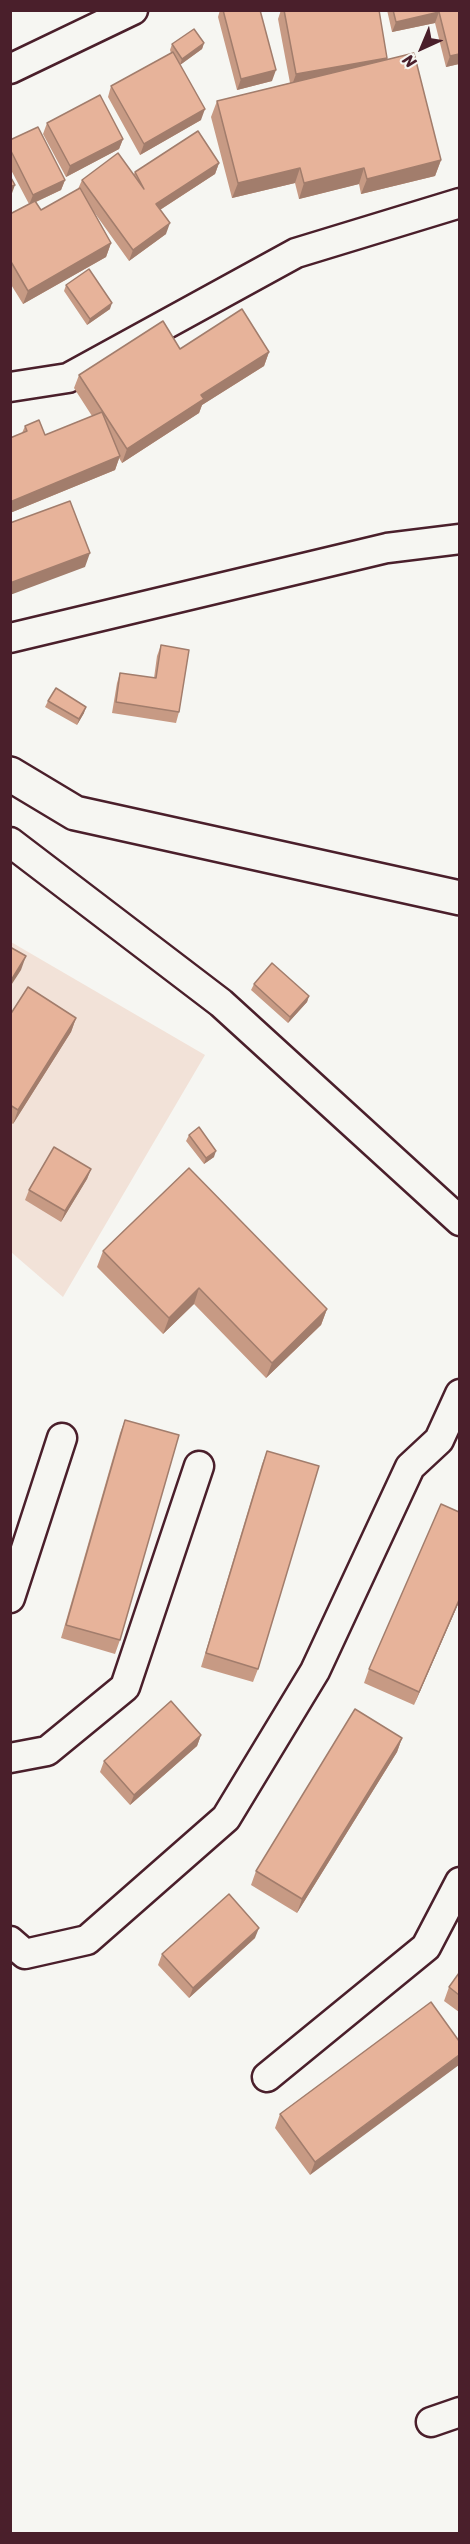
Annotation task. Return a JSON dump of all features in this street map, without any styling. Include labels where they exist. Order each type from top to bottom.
[{"type":"street","points":[[10,69],[133,10]]},
{"type":"street","points":[[10,387],[68,378],[296,252],[459,203]]},
{"type":"street","points":[[10,638],[387,548],[459,539]]},
{"type":"street","points":[[10,774],[75,813],[459,898]]},
{"type":"street","points":[[10,842],[221,1003],[459,1221]]},
{"type":"street","points":[[10,1941],[25,1954],[87,1940],[226,1818],[315,1671],[411,1467],[439,1440],[459,1394]]},
{"type":"street","points":[[10,1598],[62,1438]]},
{"type":"street","points":[[10,1758],[47,1751],[125,1687],[199,1466]]},
{"type":"street","points":[[267,2077],[426,1947],[459,1882]]},
{"type":"street","points":[[430,2422],[459,2412]]},
{"type":"shaded area","points":[[11,942],[205,1055],[63,1297],[11,1252]]},
{"type":"building","points":[[223,10],[260,10],[276,70],[241,79]]},
{"type":"building","points":[[284,10],[379,10],[387,58],[296,74]]},
{"type":"building","points":[[393,10],[459,10],[459,54],[450,56],[439,12],[396,22]]},
{"type":"building","points":[[194,29],[204,43],[182,59],[172,44]]},
{"type":"building","points":[[173,52],[205,109],[144,144],[111,86]]},
{"type":"building","points":[[414,53],[441,160],[367,179],[364,168],[304,183],[300,168],[238,183],[217,101]]},
{"type":"building","points":[[100,95],[123,139],[70,166],[47,123]]},
{"type":"building","points":[[38,127],[65,180],[33,195],[10,149],[10,140]]},
{"type":"building","points":[[198,131],[219,163],[156,204],[170,223],[133,250],[82,180],[118,153],[144,189],[135,172]]},
{"type":"building","points":[[10,176],[15,185],[10,187]]},
{"type":"building","points":[[80,188],[111,243],[28,291],[10,260],[10,214],[35,201],[41,210]]},
{"type":"building","points":[[89,269],[112,303],[90,319],[66,285]]},
{"type":"building","points":[[242,309],[269,352],[201,395],[204,399],[127,449],[79,375],[163,321],[180,349]]},
{"type":"building","points":[[102,412],[120,456],[10,502],[10,438],[27,431],[25,426],[39,420],[45,435]]},
{"type":"building","points":[[70,501],[90,553],[10,583],[10,523]]},
{"type":"building","points":[[161,645],[189,650],[179,712],[116,702],[120,673],[156,678]]},
{"type":"building","points":[[56,688],[86,707],[79,719],[48,701]]},
{"type":"building","points":[[10,947],[26,956],[10,982]]},
{"type":"building","points":[[272,963],[309,996],[290,1017],[254,984]]},
{"type":"building","points":[[28,987],[76,1018],[18,1110],[10,1105],[10,1015]]},
{"type":"building","points":[[199,1127],[216,1151],[206,1158],[189,1135]]},
{"type":"building","points":[[54,1147],[91,1169],[65,1211],[29,1190]]},
{"type":"building","points":[[189,1168],[327,1309],[272,1363],[199,1288],[169,1318],[103,1251]]},
{"type":"building","points":[[125,1420],[179,1435],[120,1640],[66,1625]]},
{"type":"building","points":[[267,1451],[319,1466],[258,1669],[206,1653]]},
{"type":"building","points":[[441,1504],[459,1512],[459,1600],[419,1692],[369,1669]]},
{"type":"building","points":[[171,1701],[201,1735],[134,1795],[104,1761]]},
{"type":"building","points":[[355,1709],[402,1738],[302,1899],[256,1871]]},
{"type":"building","points":[[229,1894],[259,1928],[193,1988],[162,1954]]},
{"type":"building","points":[[459,1973],[459,1995],[449,1987]]},
{"type":"building","points":[[431,2002],[459,2041],[459,2055],[315,2162],[280,2114]]}]
